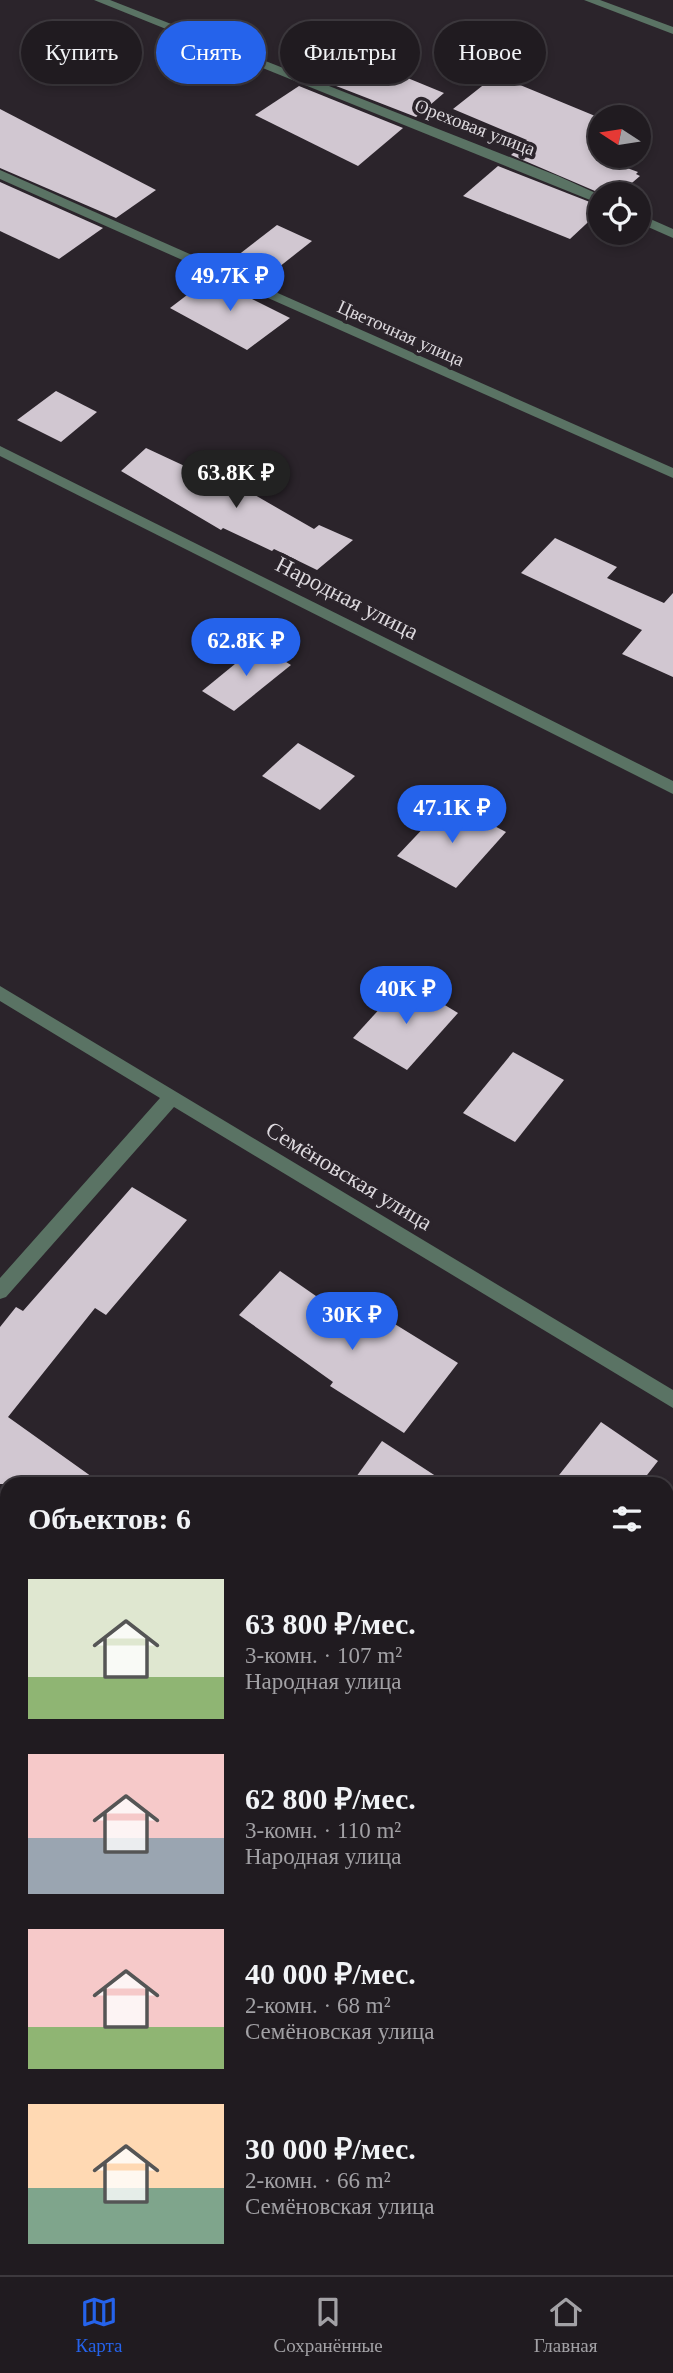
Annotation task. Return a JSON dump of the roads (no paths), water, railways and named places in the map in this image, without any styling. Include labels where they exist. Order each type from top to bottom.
[{"type":"street","name":"Ореховая улица","points":[[100,0],[588,195]]},
{"type":"street","points":[[590,0],[673,31]]},
{"type":"street","name":"Цветочная улица","points":[[0,174],[673,472]]},
{"type":"street","points":[[651,223],[673,233]]},
{"type":"street","name":"Народная улица","points":[[0,450],[673,788]]},
{"type":"street","name":"Семёновская улица","points":[[0,993],[673,1400]]},
{"type":"street","points":[[0,1291],[171,1098]]}]
